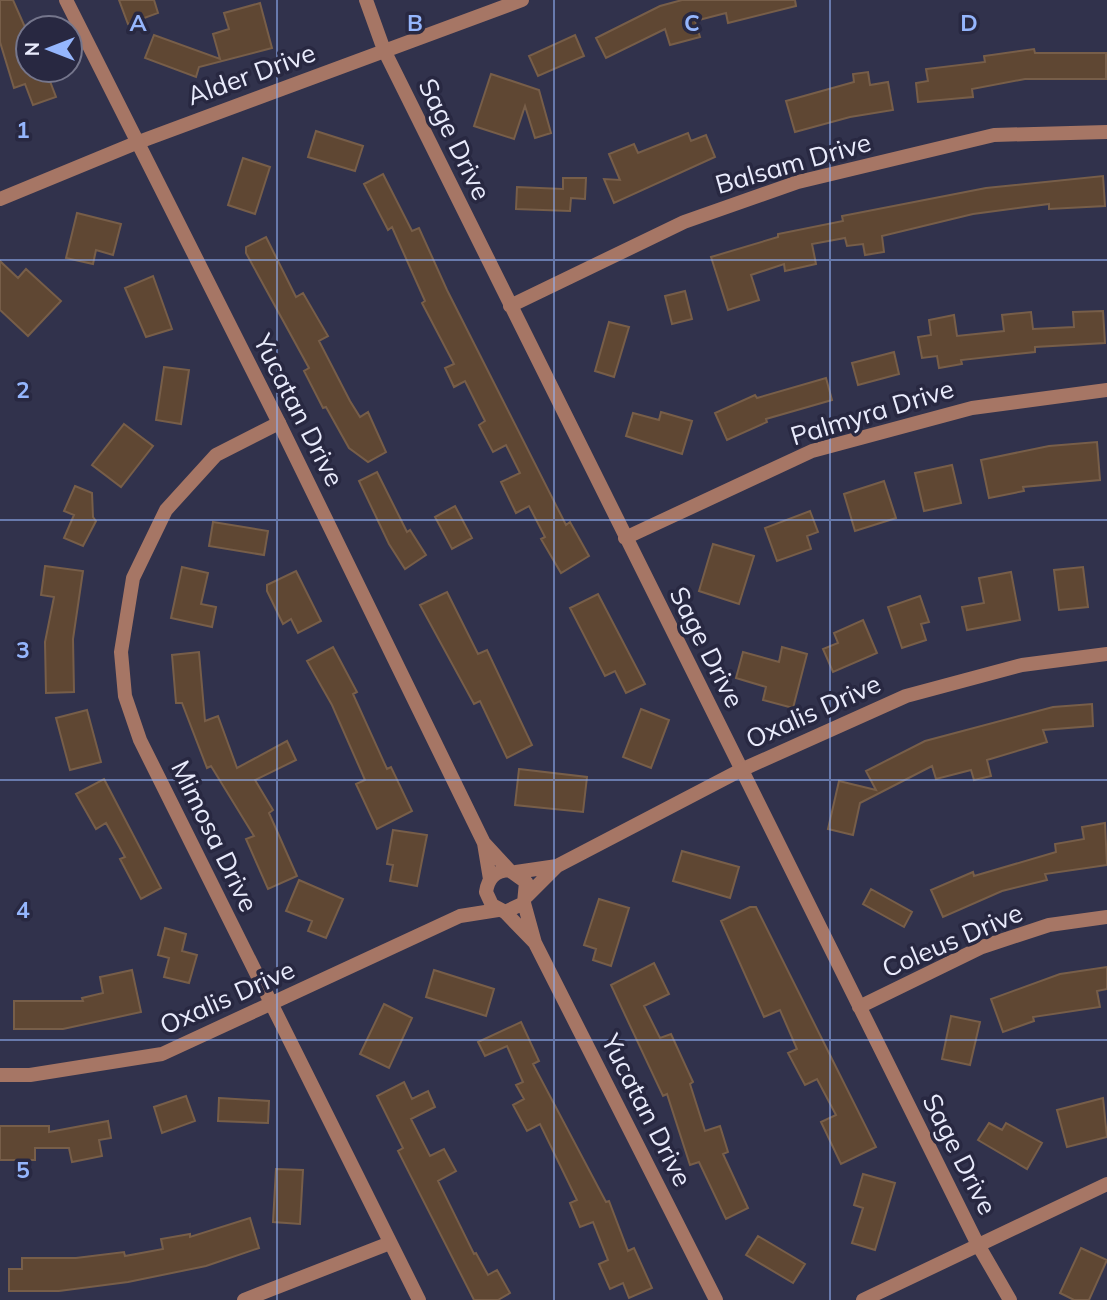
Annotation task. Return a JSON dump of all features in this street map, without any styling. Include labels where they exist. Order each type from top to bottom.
[{"type":"street","name":"Yucatan Drive","points":[[66,0],[279,423],[484,843],[513,871]]},
{"type":"street","name":"Sage Drive","points":[[366,0],[384,50],[510,306],[859,1007],[978,1243],[1010,1300]]},
{"type":"street","name":"Alder Drive","points":[[0,199],[136,143],[522,0]]},
{"type":"street","name":"Balsam Drive","points":[[510,306],[684,222],[798,182],[994,135],[1107,132]]},
{"type":"street","name":"Palmyra Drive","points":[[625,538],[825,447],[972,408],[1107,390]]},
{"type":"street","name":"Mimosa Drive","points":[[279,423],[216,455],[166,510],[133,578],[121,652],[125,696],[140,740],[419,1300]]},
{"type":"street","name":"Oxalis Drive","points":[[526,900],[557,866],[741,770],[906,696],[1022,665],[1107,654]]},
{"type":"street","name":"Yucatan Drive","points":[[484,843],[488,885]]},
{"type":"street","name":"Oxalis Drive","points":[[513,871],[557,866]]},
{"type":"street","points":[[502,870],[513,871],[526,882],[526,900],[512,911],[502,911],[492,905],[488,885],[502,870]]},
{"type":"street","name":"Oxalis Drive","points":[[460,916],[488,885]]},
{"type":"street","name":"Yucatan Drive","points":[[526,900],[535,943],[716,1300]]},
{"type":"street","name":"Yucatan Drive","points":[[502,911],[535,943]]},
{"type":"street","name":"Oxalis Drive","points":[[0,1075],[30,1075],[162,1054],[460,916],[502,911]]},
{"type":"street","name":"Coleus Drive","points":[[859,1007],[982,947],[1049,925],[1107,916]]},
{"type":"street","points":[[863,1300],[978,1243],[1107,1184]]},
{"type":"street","points":[[244,1300],[390,1243]]},
{"type":"building","points":[[0,0],[13,0],[19,14],[14,14],[14,84],[25,84],[14,88],[0,42]]},
{"type":"building","points":[[119,0],[154,0],[158,13],[128,24]]},
{"type":"building","points":[[682,0],[795,0],[796,6],[728,23],[726,13],[695,21],[700,37],[670,45],[665,29],[606,58],[596,38],[660,6]]},
{"type":"building","points":[[260,3],[272,48],[199,67],[196,77],[145,58],[154,35],[220,59],[213,34],[229,29],[224,13]]},
{"type":"building","points":[[575,35],[584,56],[538,76],[529,56]]},
{"type":"building","points":[[1034,49],[1035,53],[1106,53],[1106,79],[1025,79],[972,89],[973,97],[918,102],[916,83],[928,81],[926,69],[985,62],[984,56]]},
{"type":"building","points":[[868,72],[870,85],[888,82],[893,110],[850,117],[795,132],[786,101],[854,82],[853,74]]},
{"type":"building","points":[[491,74],[539,90],[551,133],[535,138],[525,106],[514,139],[474,126]]},
{"type":"building","points":[[25,84],[51,84],[56,97],[33,105]]},
{"type":"building","points":[[316,131],[363,146],[355,171],[308,157]]},
{"type":"building","points":[[688,133],[691,141],[706,135],[715,157],[614,203],[604,179],[620,180],[609,154],[634,144],[638,153]]},
{"type":"building","points":[[243,158],[270,167],[255,214],[228,205]]},
{"type":"building","points":[[383,174],[412,231],[419,228],[447,290],[566,525],[570,522],[589,556],[561,573],[541,539],[545,537],[529,506],[516,513],[501,482],[520,473],[506,445],[493,452],[479,425],[485,421],[465,381],[454,387],[445,368],[454,364],[422,303],[425,301],[392,227],[388,230],[364,184]]},
{"type":"building","points":[[1103,176],[1105,206],[1049,209],[1049,204],[973,214],[882,236],[884,252],[865,255],[863,244],[847,246],[845,238],[812,244],[816,264],[785,271],[784,264],[751,275],[759,300],[728,310],[711,257],[778,237],[778,234],[843,221],[842,216],[986,188]]},
{"type":"building","points":[[563,178],[586,178],[585,199],[571,198],[570,211],[516,209],[517,187],[563,189]]},
{"type":"building","points":[[77,213],[121,224],[113,255],[96,250],[93,264],[66,258]]},
{"type":"building","points":[[266,237],[296,297],[303,293],[328,336],[319,341],[350,401],[360,417],[368,412],[386,452],[368,462],[349,448],[326,407],[323,408],[304,371],[309,368],[246,253],[246,247]]},
{"type":"building","points":[[0,261],[18,278],[26,269],[61,301],[28,336],[0,310]]},
{"type":"building","points":[[153,276],[172,329],[146,337],[125,288]]},
{"type":"building","points":[[685,291],[692,319],[672,324],[665,296]]},
{"type":"building","points":[[1103,311],[1105,343],[1035,347],[1035,352],[961,360],[962,364],[939,368],[937,356],[922,358],[918,337],[931,335],[929,320],[954,315],[957,336],[1004,331],[1002,315],[1031,312],[1033,329],[1074,327],[1073,312]]},
{"type":"building","points":[[609,322],[629,327],[614,377],[595,371]]},
{"type":"building","points":[[894,352],[899,374],[858,385],[852,363]]},
{"type":"building","points":[[164,367],[189,370],[181,424],[156,420]]},
{"type":"building","points":[[826,378],[832,400],[766,419],[767,422],[727,440],[715,413],[755,395],[757,398]]},
{"type":"building","points":[[661,412],[692,421],[682,454],[626,436],[633,413],[659,420]]},
{"type":"building","points":[[124,424],[153,446],[121,487],[92,465]]},
{"type":"building","points":[[1097,442],[1100,480],[1023,487],[1024,491],[989,498],[981,460],[1049,446]]},
{"type":"building","points":[[952,465],[961,503],[924,511],[915,473]]},
{"type":"building","points":[[377,472],[407,532],[410,530],[426,555],[405,569],[389,544],[359,481]]},
{"type":"building","points":[[884,481],[896,518],[855,531],[844,494]]},
{"type":"building","points":[[75,486],[92,493],[93,517],[96,521],[83,546],[64,538],[74,515],[64,511]]},
{"type":"building","points":[[455,506],[472,538],[452,549],[435,517]]},
{"type":"building","points":[[810,511],[818,532],[807,536],[811,549],[777,561],[765,528]]},
{"type":"building","points":[[213,522],[268,531],[264,555],[209,546]]},
{"type":"building","points":[[713,544],[754,556],[739,604],[699,591]]},
{"type":"building","points":[[45,566],[83,571],[73,639],[74,692],[46,693],[45,642],[54,597],[41,595]]},
{"type":"building","points":[[182,567],[208,573],[201,604],[216,607],[212,627],[171,618]]},
{"type":"building","points":[[1083,567],[1088,607],[1059,610],[1054,570]]},
{"type":"building","points":[[296,571],[321,621],[298,633],[291,619],[283,624],[267,591],[267,585]]},
{"type":"building","points":[[1011,572],[1020,620],[967,630],[962,607],[984,603],[979,578]]},
{"type":"building","points":[[447,592],[478,654],[487,650],[532,745],[507,758],[480,701],[474,704],[420,605]]},
{"type":"building","points":[[598,594],[645,684],[626,693],[615,671],[605,676],[570,608]]},
{"type":"building","points":[[920,596],[929,622],[921,624],[926,640],[902,648],[888,607]]},
{"type":"building","points":[[863,620],[877,653],[833,672],[823,649],[838,643],[834,633]]},
{"type":"building","points":[[333,647],[357,692],[353,694],[387,769],[391,767],[412,811],[377,829],[356,784],[365,780],[332,705],[307,661]]},
{"type":"building","points":[[782,647],[807,654],[793,708],[763,700],[766,687],[736,678],[743,652],[779,662]]},
{"type":"building","points":[[199,652],[205,721],[218,716],[237,768],[287,741],[296,760],[255,780],[273,810],[269,813],[297,876],[268,889],[246,839],[254,836],[211,766],[207,768],[182,703],[176,703],[172,655]]},
{"type":"building","points":[[1092,704],[1093,726],[1043,730],[1047,742],[987,760],[991,776],[974,780],[971,770],[936,779],[932,766],[860,803],[853,835],[828,829],[839,781],[876,790],[866,771],[925,741],[1053,707]]},
{"type":"building","points":[[641,709],[669,720],[651,768],[623,757]]},
{"type":"building","points":[[87,710],[101,762],[70,770],[56,718]]},
{"type":"building","points":[[519,769],[587,777],[583,812],[515,805]]},
{"type":"building","points":[[104,779],[161,888],[141,899],[120,859],[125,857],[106,823],[96,829],[76,794]]},
{"type":"building","points":[[1105,823],[1107,865],[1045,874],[1047,880],[1002,891],[943,917],[931,890],[973,872],[974,876],[1056,852],[1055,844],[1084,839],[1082,827]]},
{"type":"building","points":[[393,830],[427,835],[417,886],[390,881],[393,865],[387,864]]},
{"type":"building","points":[[682,851],[739,867],[730,898],[673,881]]},
{"type":"building","points":[[299,880],[343,899],[326,938],[308,931],[312,921],[286,911]]},
{"type":"building","points":[[871,889],[912,912],[904,927],[863,904]]},
{"type":"building","points":[[599,899],[629,908],[611,966],[593,960],[596,949],[584,945]]},
{"type":"building","points":[[750,907],[756,907],[876,1147],[841,1164],[821,1122],[836,1115],[817,1079],[805,1085],[788,1053],[797,1049],[780,1010],[764,1017],[721,921]]},
{"type":"building","points":[[165,928],[186,934],[182,951],[197,955],[189,983],[164,977],[169,958],[158,955]]},
{"type":"building","points":[[654,963],[669,994],[644,1006],[660,1038],[671,1034],[693,1082],[690,1084],[705,1131],[720,1126],[728,1152],[723,1154],[748,1208],[726,1219],[699,1162],[690,1165],[667,1094],[663,1096],[611,985]]},
{"type":"building","points":[[1107,967],[1107,989],[1097,991],[1100,1007],[1033,1017],[1034,1021],[1003,1032],[991,999],[1060,974]]},
{"type":"building","points":[[132,970],[141,1012],[63,1029],[14,1029],[14,1001],[83,1001],[82,998],[103,993],[100,977]]},
{"type":"building","points":[[434,970],[494,989],[486,1016],[426,997]]},
{"type":"building","points":[[384,1004],[412,1018],[389,1068],[360,1054]]},
{"type":"building","points":[[951,1016],[980,1022],[970,1065],[942,1059]]},
{"type":"building","points":[[521,1022],[539,1061],[533,1064],[606,1202],[609,1201],[628,1251],[634,1248],[652,1288],[629,1298],[623,1283],[610,1289],[599,1264],[608,1260],[593,1222],[580,1227],[570,1203],[577,1200],[540,1124],[527,1131],[513,1105],[524,1099],[516,1085],[523,1082],[507,1046],[485,1056],[478,1042]]},
{"type":"building","points":[[404,1082],[412,1099],[428,1091],[435,1107],[411,1119],[430,1156],[444,1149],[456,1171],[438,1181],[474,1254],[476,1253],[488,1275],[497,1270],[510,1293],[498,1300],[474,1300],[398,1151],[403,1148],[377,1096]]},
{"type":"building","points":[[186,1096],[195,1121],[162,1133],[154,1107]]},
{"type":"building","points":[[219,1098],[269,1101],[268,1123],[218,1121]]},
{"type":"building","points":[[1103,1098],[1107,1137],[1067,1147],[1057,1110]]},
{"type":"building","points":[[108,1121],[111,1138],[99,1140],[102,1156],[72,1162],[69,1148],[35,1148],[35,1160],[0,1160],[0,1126],[49,1126],[49,1132]]},
{"type":"building","points":[[989,1123],[1002,1130],[1006,1123],[1042,1143],[1027,1169],[978,1140]]},
{"type":"building","points":[[276,1169],[303,1170],[300,1224],[273,1222]]},
{"type":"building","points":[[863,1174],[895,1183],[875,1250],[852,1243],[863,1208],[854,1205]]},
{"type":"building","points":[[250,1218],[259,1248],[206,1266],[128,1282],[59,1291],[9,1291],[9,1269],[22,1269],[22,1258],[76,1258],[124,1252],[125,1256],[163,1249],[161,1239],[190,1234],[190,1237]]},
{"type":"building","points":[[758,1236],[805,1264],[793,1283],[746,1255]]},
{"type":"building","points":[[1081,1248],[1107,1260],[1089,1300],[1074,1300],[1060,1293]]}]
